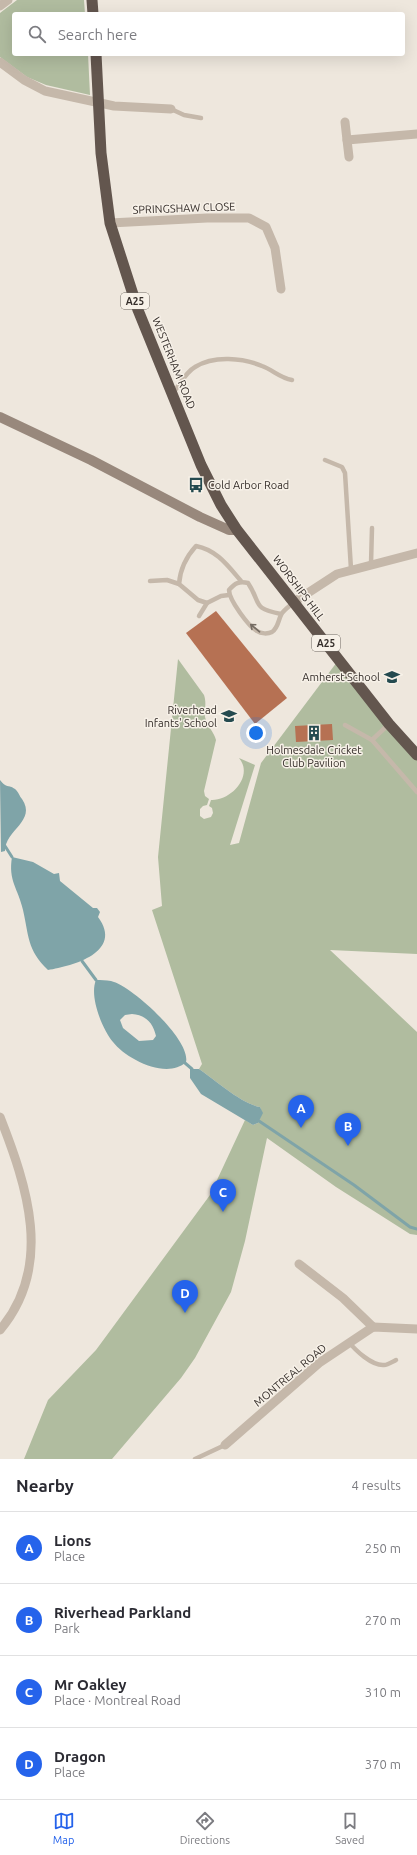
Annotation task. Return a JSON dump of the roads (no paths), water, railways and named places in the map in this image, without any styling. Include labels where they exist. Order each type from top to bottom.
[{"type":"highway","points":[[92,0],[93,12]]},
{"type":"highway","name":"WESTERHAM ROAD","points":[[96,56],[100,153],[110,223],[138,310],[172,394],[204,471],[221,505],[237,530]]},
{"type":"highway","name":"WORSHIPS HILL","points":[[237,530],[389,724],[417,755]]},
{"type":"main road","points":[[0,417],[91,460],[200,517],[229,530],[237,530]]},
{"type":"street","points":[[0,6],[8,0]]},
{"type":"street","points":[[0,62],[24,80],[40,88],[114,106],[171,109]]},
{"type":"street","points":[[345,122],[349,157]]},
{"type":"street","points":[[348,140],[417,134]]},
{"type":"street","name":"SPRINGSHAW CLOSE","points":[[110,223],[207,218],[249,218],[266,227],[275,248],[281,289]]},
{"type":"street","points":[[294,602],[337,574],[351,569],[417,553]]},
{"type":"street","points":[[0,1117],[22,1178],[31,1223],[32,1242],[30,1261],[25,1283],[18,1303],[0,1330]]},
{"type":"street","points":[[299,1264],[343,1298],[373,1326],[417,1329]]},
{"type":"street","name":"MONTREAL ROAD","points":[[225,1445],[319,1363],[373,1326]]},
{"type":"lane","points":[[171,109],[187,116],[201,118]]},
{"type":"lane","points":[[172,394],[195,366],[220,360],[241,360],[253,363],[263,366],[280,377],[292,380]]},
{"type":"lane","points":[[325,460],[342,467],[345,473],[351,569]]},
{"type":"lane","points":[[371,564],[372,528]]},
{"type":"lane","points":[[179,584],[179,576],[184,564],[189,553],[196,546],[212,552],[223,560],[241,581],[248,583],[258,607],[265,611],[281,614]]},
{"type":"lane","points":[[150,581],[167,580],[179,584],[198,600],[207,604]]},
{"type":"lane","points":[[241,581],[234,584],[229,590],[229,594],[243,616],[257,631],[265,634],[271,632],[276,628],[281,614],[294,602]]},
{"type":"lane","points":[[199,616],[207,604],[221,596],[229,594]]},
{"type":"lane","points":[[372,740],[389,724]]},
{"type":"lane","points":[[345,725],[372,740],[417,792]]},
{"type":"lane","points":[[348,1342],[356,1352],[379,1365],[384,1365],[396,1360]]},
{"type":"lane","points":[[195,1459],[225,1445]]},
{"type":"water","points":[[0,780],[17,791],[26,807],[26,813],[23,820],[10,837],[6,844],[5,851],[1,852]]},
{"type":"water","points":[[12,857],[33,862],[54,874],[59,873],[60,881],[93,908],[97,908],[100,912],[98,917],[104,929],[105,939],[100,948],[82,961],[70,965],[48,970],[41,963],[32,949],[21,902],[12,879]]},
{"type":"water","points":[[96,980],[111,981],[120,985],[145,1003],[170,1028],[185,1052],[186,1062],[178,1067],[168,1069],[158,1068],[137,1061],[127,1055],[113,1042],[101,1021],[95,1003],[94,987]],"holes":[[[125,1015],[137,1015],[148,1020],[153,1027],[156,1036],[153,1040],[139,1041],[123,1028],[120,1020]]]},
{"type":"water","points":[[190,1069],[199,1069],[237,1097],[260,1107],[263,1113],[258,1123],[253,1125],[201,1094],[190,1078]]},
{"type":"waterway","points":[[5,846],[12,857]]},
{"type":"waterway","points":[[82,961],[96,980]]},
{"type":"waterway","points":[[185,1063],[192,1069]]},
{"type":"waterway","points":[[259,1121],[354,1185],[410,1227],[417,1229]]},
{"type":"place","name":"Cold Arbor Road","points":[[196,485]]},
{"type":"place","name":"Amherst School","points":[[392,677]]},
{"type":"place","name":"Riverhead Infants' School","points":[[229,716]]},
{"type":"place","name":"Holmesdale Cricket Club Pavilion","points":[[314,733]]},
{"type":"place","name":"Lions","points":[[301,1128]]},
{"type":"place","name":"Riverhead Parkland","points":[[348,1146]]},
{"type":"place","name":"Mr Oakley","points":[[223,1212]]},
{"type":"place","name":"Dragon","points":[[185,1313]]}]
